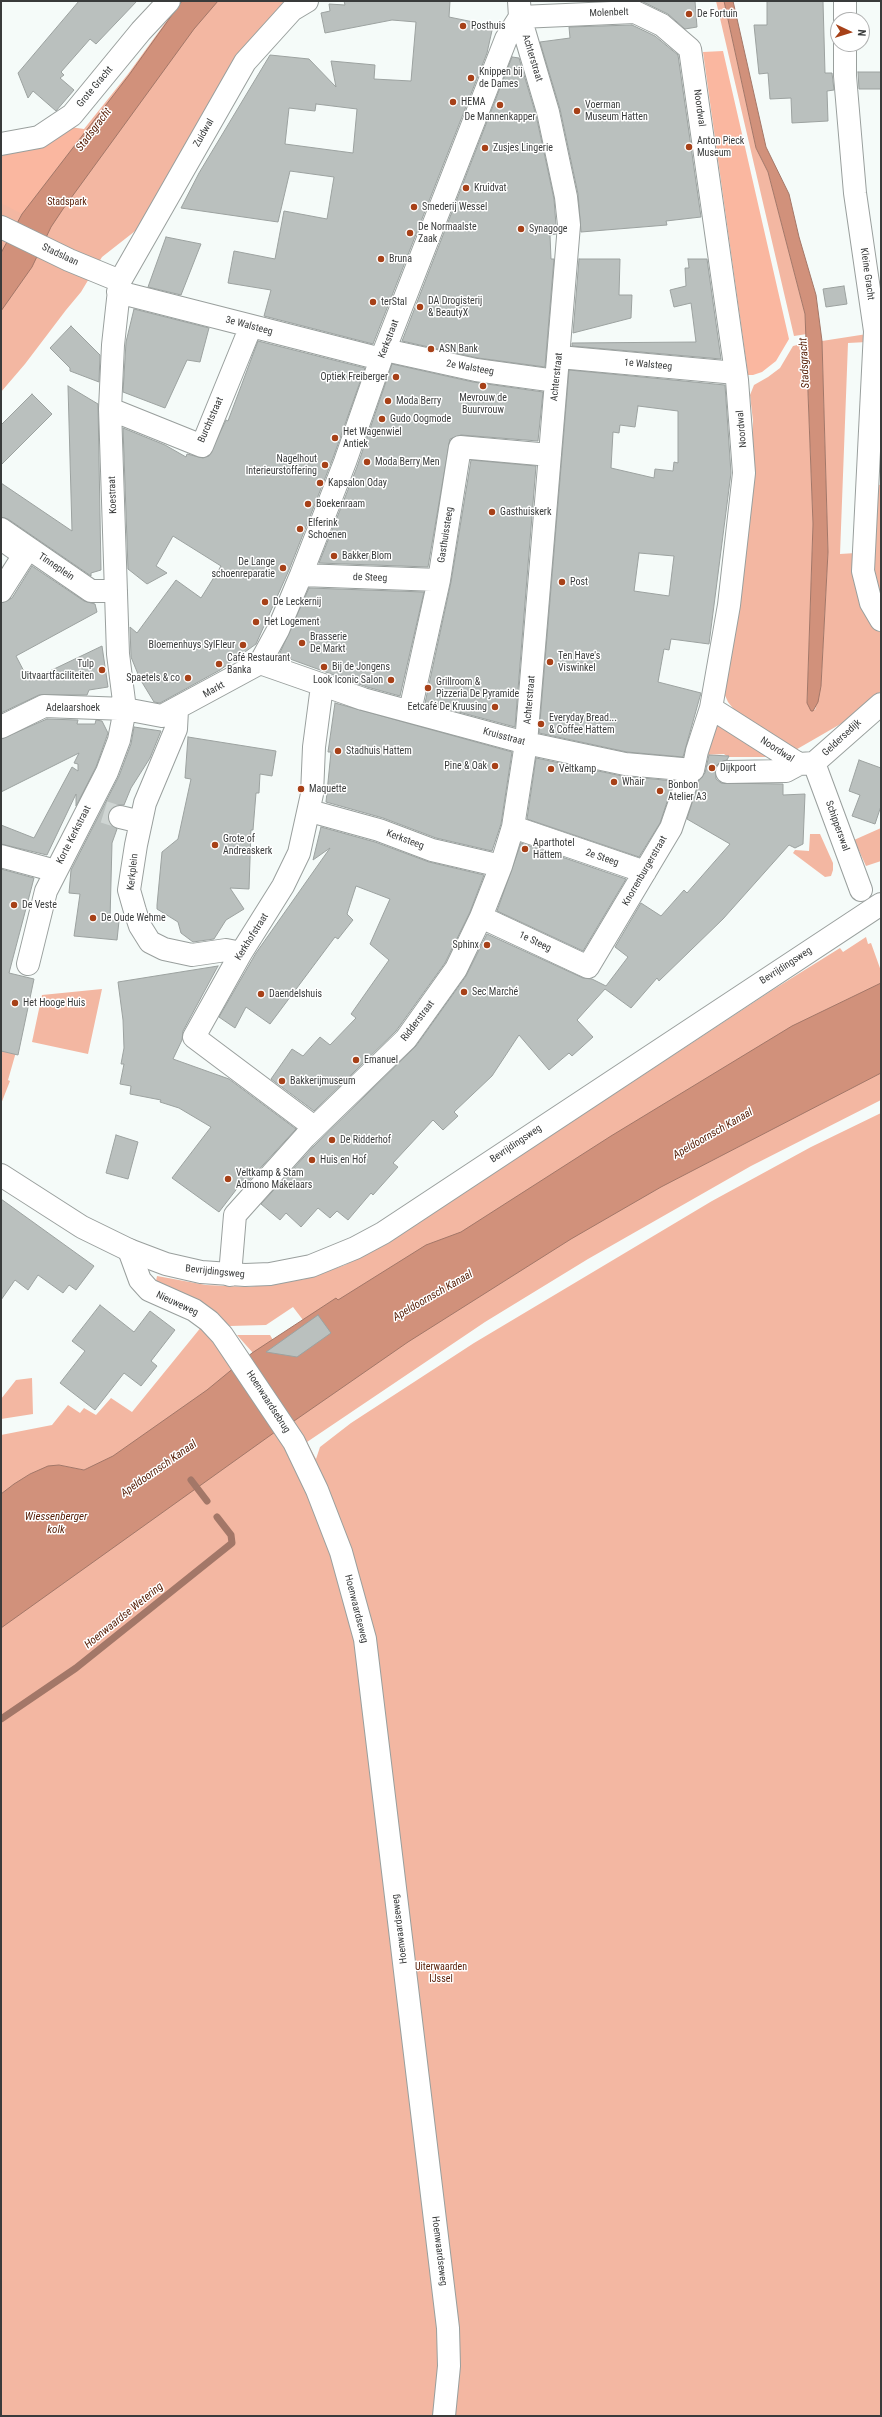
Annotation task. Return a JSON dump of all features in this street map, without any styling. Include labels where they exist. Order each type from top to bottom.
[{"type":"street","name":"Grote Gracht","points":[[1,144],[39,137],[72,115],[141,31],[169,1]]},
{"type":"street","name":"Zuidwal","points":[[119,286],[245,62],[292,10],[307,1]]},
{"type":"street","points":[[845,1],[845,12]]},
{"type":"street","name":"Molenbelt","points":[[519,9],[635,12],[662,25],[689,46]]},
{"type":"street","name":"Kerkstraat","points":[[260,663],[278,630],[301,575],[345,462],[383,355],[519,9]]},
{"type":"street","name":"Achterstraat","points":[[519,9],[548,112],[566,197],[569,225],[526,743]]},
{"type":"street","name":"Noordwal","points":[[689,46],[699,102],[736,373],[744,473],[729,605],[711,708],[807,764]]},
{"type":"street","name":"Kleine Gracht","points":[[845,52],[845,76],[855,193],[875,331],[863,571],[871,603],[881,620]]},
{"type":"street","name":"Stadslaan","points":[[1,227],[119,286]]},
{"type":"street","name":"3e Walsteeg","points":[[119,286],[250,326],[383,355]]},
{"type":"street","name":"Koestraat","points":[[119,286],[110,408],[118,654],[125,709]]},
{"type":"street","name":"Burchtstraat","points":[[110,408],[202,446],[250,326]]},
{"type":"street","name":"2e Walsteeg","points":[[383,355],[556,381]]},
{"type":"street","name":"1e Walsteeg","points":[[559,357],[736,373]]},
{"type":"street","name":"Gasthuissteeg","points":[[410,711],[439,580],[460,447],[550,455]]},
{"type":"street","name":"Tinneplein","points":[[1,529],[91,591],[116,591]]},
{"type":"street","name":"Tinneplein","points":[[1,539],[24,555],[1,591]]},
{"type":"street","name":"de Steeg","points":[[301,575],[439,580]]},
{"type":"street","points":[[260,663],[322,686]]},
{"type":"street","name":"Markt","points":[[125,709],[162,716],[177,710],[260,663]]},
{"type":"street","name":"Kruisstraat","points":[[322,686],[526,743],[625,764],[691,770]]},
{"type":"street","name":"Kerkhofstraat","points":[[314,1127],[194,1038],[241,953],[287,880],[298,853],[310,811],[314,747],[322,686]]},
{"type":"street","name":"Geldersedijk","points":[[807,764],[881,704]]},
{"type":"street","name":"Adelaarshoek","points":[[1,727],[44,706],[125,709]]},
{"type":"street","name":"Knorrenburgerstraat","points":[[588,967],[671,828],[686,787],[711,708]]},
{"type":"street","name":"Korte Kerkstraat","points":[[28,964],[46,891],[56,871],[104,812],[107,772],[119,740],[125,709]]},
{"type":"street","name":"Kerkplein","points":[[177,710],[173,736],[145,803],[129,890],[140,926],[150,942],[164,949],[192,955],[226,950],[241,953]]},
{"type":"street","name":"Ridderstraat","points":[[230,1275],[235,1216],[314,1127],[406,1039],[456,969],[481,918],[502,866],[513,827],[526,743]]},
{"type":"street","points":[[727,772],[786,771],[807,764]]},
{"type":"street","name":"Schipperswal","points":[[807,764],[861,890]]},
{"type":"street","name":"Kerksteeg","points":[[310,811],[380,830],[432,850],[502,866]]},
{"type":"street","points":[[104,812],[141,822]]},
{"type":"street","name":"2e Steeg","points":[[513,827],[645,872]]},
{"type":"street","points":[[1,856],[56,871]]},
{"type":"street","name":"Bevrijdingsweg","points":[[124,1248],[185,1269],[230,1275],[270,1274],[306,1267],[346,1252],[373,1238],[881,904]]},
{"type":"street","name":"1e Steeg","points":[[481,918],[588,967]]},
{"type":"street","points":[[1,1175],[82,1227],[124,1248]]},
{"type":"street","name":"Nieuweweg","points":[[124,1248],[140,1280],[149,1290],[201,1315],[216,1328],[235,1351]]},
{"type":"street","name":"Hoenwaardsebrug","points":[[235,1351],[296,1448]]},
{"type":"street","name":"Hoenwaardseweg","points":[[296,1448],[317,1490],[341,1552],[365,1638],[448,2328],[449,2366],[444,2416]]},
{"type":"green space","name":"Stadspark","points":[[181,1],[288,1],[139,228],[102,257],[81,292],[25,364],[1,392],[1,156],[41,143],[63,126],[84,129],[128,74]]},
{"type":"green space","points":[[716,1],[724,1],[756,148],[768,172],[805,314],[807,334],[794,336]]},
{"type":"green space","points":[[867,334],[867,342],[848,343],[840,554],[856,553],[870,614],[881,634],[881,691],[844,722],[792,752],[740,717],[728,702],[723,691],[749,515],[753,421],[750,395],[754,385],[780,368],[793,346],[806,343],[813,524],[807,703],[815,710],[821,686],[828,552],[822,341]]},
{"type":"green space","points":[[870,484],[881,485],[881,611],[874,598]]},
{"type":"green space","points":[[713,722],[770,757],[728,757],[724,754],[704,755]]},
{"type":"green space","points":[[881,828],[881,861],[866,866],[854,840]]},
{"type":"green space","points":[[810,834],[820,834],[833,863],[831,876],[825,877],[793,853],[795,850],[809,851]]},
{"type":"green space","name":"Uiterwaarden IJssel","points":[[866,937],[868,944],[871,943],[881,971],[881,1100],[751,1166],[588,1259],[485,1322],[307,1442],[316,1459],[320,1447],[351,1423],[474,1343],[712,1201],[811,1147],[881,1113],[881,2416],[1,2416],[1,1530],[102,1462],[84,1470],[59,1465],[30,1474],[1,1494],[1,1435],[52,1425],[68,1405],[80,1413],[84,1408],[96,1415],[111,1398],[132,1412],[202,1326],[233,1368],[253,1353],[237,1335],[270,1335],[273,1340],[303,1320],[293,1307],[266,1325],[230,1326],[212,1310],[156,1281],[157,1276],[206,1285],[249,1287],[305,1279],[345,1265],[395,1238],[771,991],[840,948],[843,952]]},
{"type":"green space","points":[[102,989],[88,1054],[32,1042],[42,995]]},
{"type":"green space","points":[[1,1034],[20,1038],[8,1080],[10,1081],[1,1104]]},
{"type":"green space","points":[[32,1378],[33,1414],[1,1419],[1,1399],[16,1380]]},
{"type":"shaded area","points":[[723,51],[789,339],[776,361],[762,372],[753,375],[748,375],[703,52]]},
{"type":"shaded area","points":[[63,127],[85,130],[22,214],[1,203],[1,158],[41,144]]},
{"type":"water","name":"Stadsgracht","points":[[182,1],[218,1],[194,29],[63,209],[51,227],[32,267],[1,311],[1,253],[22,214],[129,75]]},
{"type":"water","points":[[724,1],[733,1],[766,147],[789,194],[799,237],[816,295],[822,341],[828,552],[821,686],[818,702],[813,711],[811,711],[807,703],[813,524],[805,314],[768,172],[756,148]]},
{"type":"water","points":[[881,983],[881,1073],[661,1187],[571,1239],[408,1342],[294,1421],[275,1432],[1,1628],[1,1494],[14,1484],[30,1474],[48,1466],[59,1465],[84,1470],[113,1456],[207,1390],[252,1353],[336,1298],[338,1300],[426,1245],[461,1232],[611,1136],[792,1026]]},
{"type":"building","points":[[79,1],[137,1],[96,44],[90,39],[61,72],[64,75],[60,78],[74,90],[56,111],[33,91],[28,98],[18,73]]},
{"type":"building","points":[[344,1],[450,1],[449,17],[493,26],[487,53],[373,344],[264,316],[271,290],[228,283],[234,251],[275,259],[284,211],[327,219],[334,177],[290,171],[278,222],[181,208],[199,173],[270,55],[309,59],[336,87],[331,61],[375,65],[374,79],[411,81],[416,22],[392,20],[325,33],[321,13],[330,11],[329,4],[345,5]],"holes":[[[316,104],[357,109],[353,153],[285,144],[289,108],[315,111]]]},
{"type":"building","points":[[641,1],[695,1],[697,27],[685,29],[668,14]]},
{"type":"building","points":[[767,1],[823,1],[825,73],[832,73],[834,90],[827,91],[828,121],[792,123],[791,98],[770,99],[768,73],[759,74],[754,25],[767,25]]},
{"type":"building","points":[[632,25],[655,36],[678,55],[701,217],[666,221],[667,225],[581,232],[578,194],[560,109],[540,42],[570,38],[569,27]]},
{"type":"building","points":[[512,57],[519,58],[536,115],[554,199],[556,234],[550,235],[551,259],[554,259],[545,367],[478,358],[402,341]]},
{"type":"building","points":[[858,72],[881,72],[881,89],[859,89]]},
{"type":"building","points":[[166,237],[201,244],[181,295],[148,287]]},
{"type":"building","points":[[579,259],[620,259],[619,295],[632,295],[631,318],[573,333]]},
{"type":"building","points":[[688,259],[707,259],[721,359],[572,346],[572,343],[696,342],[691,303],[674,307],[670,290],[686,286],[685,268],[689,268]]},
{"type":"building","points":[[844,286],[847,304],[826,307],[823,289]]},
{"type":"building","points":[[134,309],[209,328],[200,362],[187,360],[165,408],[123,392],[126,342]]},
{"type":"building","points":[[71,326],[100,355],[99,382],[70,371],[70,368],[50,348]]},
{"type":"building","points":[[258,341],[365,368],[333,458],[289,570],[256,644],[220,670],[160,703],[154,702],[140,679],[131,657],[130,627],[137,633],[176,580],[201,598],[221,566],[173,536],[156,566],[167,573],[147,584],[128,569],[123,428],[165,445],[186,457],[187,454],[203,458],[209,456],[226,420],[228,421]]},
{"type":"building","points":[[392,364],[473,382],[543,392],[538,441],[461,435],[450,439],[428,567],[319,563],[357,467]]},
{"type":"building","points":[[569,370],[725,385],[731,473],[709,644],[671,639],[669,650],[664,649],[658,682],[701,693],[683,757],[627,752],[539,733]],"holes":[[[638,406],[678,411],[678,463],[674,462],[673,471],[655,469],[654,478],[611,468],[613,432],[619,433],[620,425],[635,427]],[[639,553],[674,556],[669,596],[634,591]]]},
{"type":"building","points":[[68,386],[98,404],[101,570],[91,573],[91,576],[8,519],[1,517],[1,483],[72,531]]},
{"type":"building","points":[[32,394],[52,414],[1,465],[1,425]]},
{"type":"building","points":[[471,460],[536,466],[515,727],[425,703],[451,582]]},
{"type":"building","points":[[32,566],[84,601],[95,604],[97,612],[16,656],[29,681],[102,646],[108,687],[89,690],[87,695],[39,695],[1,713],[1,603],[12,598]]},
{"type":"building","points":[[309,588],[424,592],[400,696],[367,687],[279,655]]},
{"type":"building","points":[[335,703],[512,752],[501,824],[492,851],[436,838],[383,818],[326,802],[331,752],[328,752]]},
{"type":"building","points":[[47,719],[78,720],[77,724],[95,724],[96,720],[102,721],[108,733],[96,767],[76,806],[76,794],[47,855],[1,844],[1,825],[34,838],[72,767],[78,771],[78,764],[74,763],[79,753],[1,792],[1,739]]},
{"type":"building","points":[[134,727],[161,731],[150,758],[131,788],[124,805],[116,805],[108,814],[108,821],[117,829],[112,843],[110,920],[119,921],[117,940],[74,936],[80,894],[69,893],[71,870],[119,776],[131,744]]},
{"type":"building","name":"Grote of Andreaskerk","points":[[188,737],[276,751],[272,776],[260,774],[259,793],[256,793],[253,830],[251,830],[249,889],[230,888],[244,909],[226,920],[214,939],[193,942],[181,933],[178,922],[157,909],[162,852],[178,839],[191,779],[185,778]]},
{"type":"building","points":[[709,755],[729,756],[727,760],[720,762],[716,766],[716,779],[721,783],[783,784],[783,795],[805,794],[803,844],[795,848],[789,845],[723,919],[659,981],[657,978],[631,1008],[605,989],[577,1020],[593,1037],[572,1056],[569,1053],[549,1070],[519,1035],[492,1076],[454,1112],[458,1116],[443,1130],[433,1120],[393,1163],[398,1167],[373,1195],[371,1193],[348,1220],[337,1211],[330,1218],[318,1208],[301,1227],[286,1213],[280,1220],[261,1204],[314,1146],[416,1046],[466,976],[487,934],[583,978],[592,979],[606,986],[628,957],[615,947],[641,903],[661,916],[684,890],[687,893],[730,844],[687,819],[699,780],[705,773]]},
{"type":"building","points":[[536,758],[622,776],[674,781],[660,823],[639,857],[527,819]]},
{"type":"building","points":[[859,760],[881,768],[881,806],[875,824],[852,816],[860,795],[849,791]]},
{"type":"building","points":[[321,827],[375,842],[429,862],[484,875],[470,912],[445,963],[396,1031],[314,1111],[271,1079],[292,1049],[303,1056],[320,1037],[330,1045],[356,1018],[351,1014],[389,960],[370,944],[390,899],[356,886],[347,914],[353,920],[338,939],[335,937],[270,1024],[246,1007],[235,1028],[219,1017],[256,953],[330,848],[313,860]]},
{"type":"building","points":[[521,843],[626,879],[583,951],[497,911]]},
{"type":"building","points":[[1,869],[34,878],[9,973],[34,979],[18,1055],[1,1051]]},
{"type":"building","points":[[218,966],[183,1031],[182,1040],[173,1059],[229,1079],[296,1129],[242,1188],[239,1186],[219,1212],[172,1178],[211,1127],[179,1108],[160,1102],[161,1100],[130,1094],[131,1086],[120,1084],[124,1064],[121,1064],[124,1048],[123,1020],[118,982]]},
{"type":"building","points":[[116,1135],[138,1142],[128,1179],[106,1173]]},
{"type":"building","points":[[1,1199],[94,1266],[76,1290],[69,1285],[63,1293],[38,1275],[28,1290],[15,1280],[1,1300]]},
{"type":"building","points":[[100,1305],[134,1332],[150,1311],[175,1330],[151,1361],[157,1366],[141,1386],[124,1373],[95,1410],[60,1383],[85,1351],[72,1341]]},
{"type":"building","points":[[318,1315],[331,1333],[297,1357],[266,1352]]},
{"type":"waterway","name":"Hoenwaardse Wetering","points":[[191,1480],[207,1501]]},
{"type":"waterway","name":"Hoenwaardse Wetering","points":[[1,1719],[76,1668],[232,1543],[231,1535],[217,1517]]},
{"type":"tunnel","points":[[104,812],[120,817]]},
{"type":"place","name":"De Fortuin","points":[[689,14]]},
{"type":"place","name":"Posthuis","points":[[463,26]]},
{"type":"place","name":"Knippen bij de Dames","points":[[471,78]]},
{"type":"place","name":"HEMA","points":[[453,102]]},
{"type":"place","name":"De Mannenkapper","points":[[500,105]]},
{"type":"place","name":"Voerman Museum Hatten","points":[[577,111]]},
{"type":"place","name":"Anton Pieck Museum","points":[[689,147]]},
{"type":"place","name":"Zusjes Lingerie","points":[[485,148]]},
{"type":"place","name":"Kruidvat","points":[[466,188]]},
{"type":"place","name":"Smederij Wessel","points":[[414,207]]},
{"type":"place","name":"Synagoge","points":[[521,229]]},
{"type":"place","name":"De Normaalste Zaak","points":[[410,233]]},
{"type":"place","name":"Bruna","points":[[381,259]]},
{"type":"place","name":"terStal","points":[[373,302]]},
{"type":"place","name":"DA Drogisterij & BeautyX","points":[[420,307]]},
{"type":"place","name":"ASN Bank","points":[[431,349]]},
{"type":"place","name":"Optiek Freiberger","points":[[396,377]]},
{"type":"place","name":"Mevrouw de Buurvrouw","points":[[483,386]]},
{"type":"place","name":"Moda Berry","points":[[388,401]]},
{"type":"place","name":"Gudo Oogmode","points":[[382,419]]},
{"type":"place","name":"Het Wagenwiel Antiek","points":[[335,438]]},
{"type":"place","name":"Moda Berry Men","points":[[367,462]]},
{"type":"place","name":"Nagelhout Interieurstoffering","points":[[325,465]]},
{"type":"place","name":"Kapsalon Oday","points":[[320,483]]},
{"type":"place","name":"Boekenraam","points":[[308,504]]},
{"type":"place","name":"Gasthuiskerk","points":[[492,512]]},
{"type":"place","name":"Elferink Schoenen","points":[[300,529]]},
{"type":"place","name":"Bakker Blom","points":[[334,556]]},
{"type":"place","name":"De Lange schoenreparatie","points":[[283,568]]},
{"type":"place","name":"Post","points":[[562,582]]},
{"type":"place","name":"De Leckernij","points":[[265,602]]},
{"type":"place","name":"Het Logement","points":[[256,622]]},
{"type":"place","name":"Brasserie De Markt","points":[[302,643]]},
{"type":"place","name":"Bloemenhuys SylFleur","points":[[243,645]]},
{"type":"place","name":"Ten Have's Viswinkel","points":[[550,662]]},
{"type":"place","name":"Café Restaurant Banka","points":[[219,664]]},
{"type":"place","name":"Bij de Jongens","points":[[324,667]]},
{"type":"place","name":"Tulp Uitvaartfaciliteiten","points":[[102,670]]},
{"type":"place","name":"Spaetels & co","points":[[188,678]]},
{"type":"place","name":"Look Iconic Salon","points":[[391,680]]},
{"type":"place","name":"Grillroom & Pizzeria De Pyramide","points":[[428,688]]},
{"type":"place","name":"Eetcafé De Kruusing","points":[[495,707]]},
{"type":"place","name":"Everyday Bread... & Coffee Hattem","points":[[541,724]]},
{"type":"place","name":"Stadhuis Hattem","points":[[338,751]]},
{"type":"place","name":"Pine & Oak","points":[[495,766]]},
{"type":"place","name":"Dijkpoort","points":[[712,768]]},
{"type":"place","name":"Veltkamp","points":[[551,769]]},
{"type":"place","name":"Whair","points":[[614,782]]},
{"type":"place","name":"Maquette","points":[[301,789]]},
{"type":"place","name":"Bonbon Atelier A3","points":[[660,791]]},
{"type":"place","name":"Grote of Andreaskerk","points":[[215,845]]},
{"type":"place","name":"Aparthotel Hattem","points":[[525,849]]},
{"type":"place","name":"De Veste","points":[[14,905]]},
{"type":"place","name":"De Oude Wehme","points":[[93,918]]},
{"type":"place","name":"Sphinx","points":[[487,945]]},
{"type":"place","name":"Sec Marché","points":[[464,992]]},
{"type":"place","name":"Daendelshuis","points":[[261,994]]},
{"type":"place","name":"Het Hooge Huis","points":[[15,1003]]},
{"type":"place","name":"Emanuel","points":[[356,1060]]},
{"type":"place","name":"Bakkerijmuseum","points":[[282,1081]]},
{"type":"place","name":"De Ridderhof","points":[[332,1140]]},
{"type":"place","name":"Huis en Hof","points":[[312,1160]]},
{"type":"place","name":"Veltkamp & Stam Admono Makelaars","points":[[228,1179]]},
{"type":"water label","name":"Apeldoornsch Kanaal","points":[[713,1134]]},
{"type":"water label","name":"Apeldoornsch Kanaal","points":[[433,1296]]},
{"type":"water label","name":"Apeldoornsch Kanaal","points":[[159,1469]]},
{"type":"water label","name":"Wiessenberger kolk","points":[[56,1523]]}]
